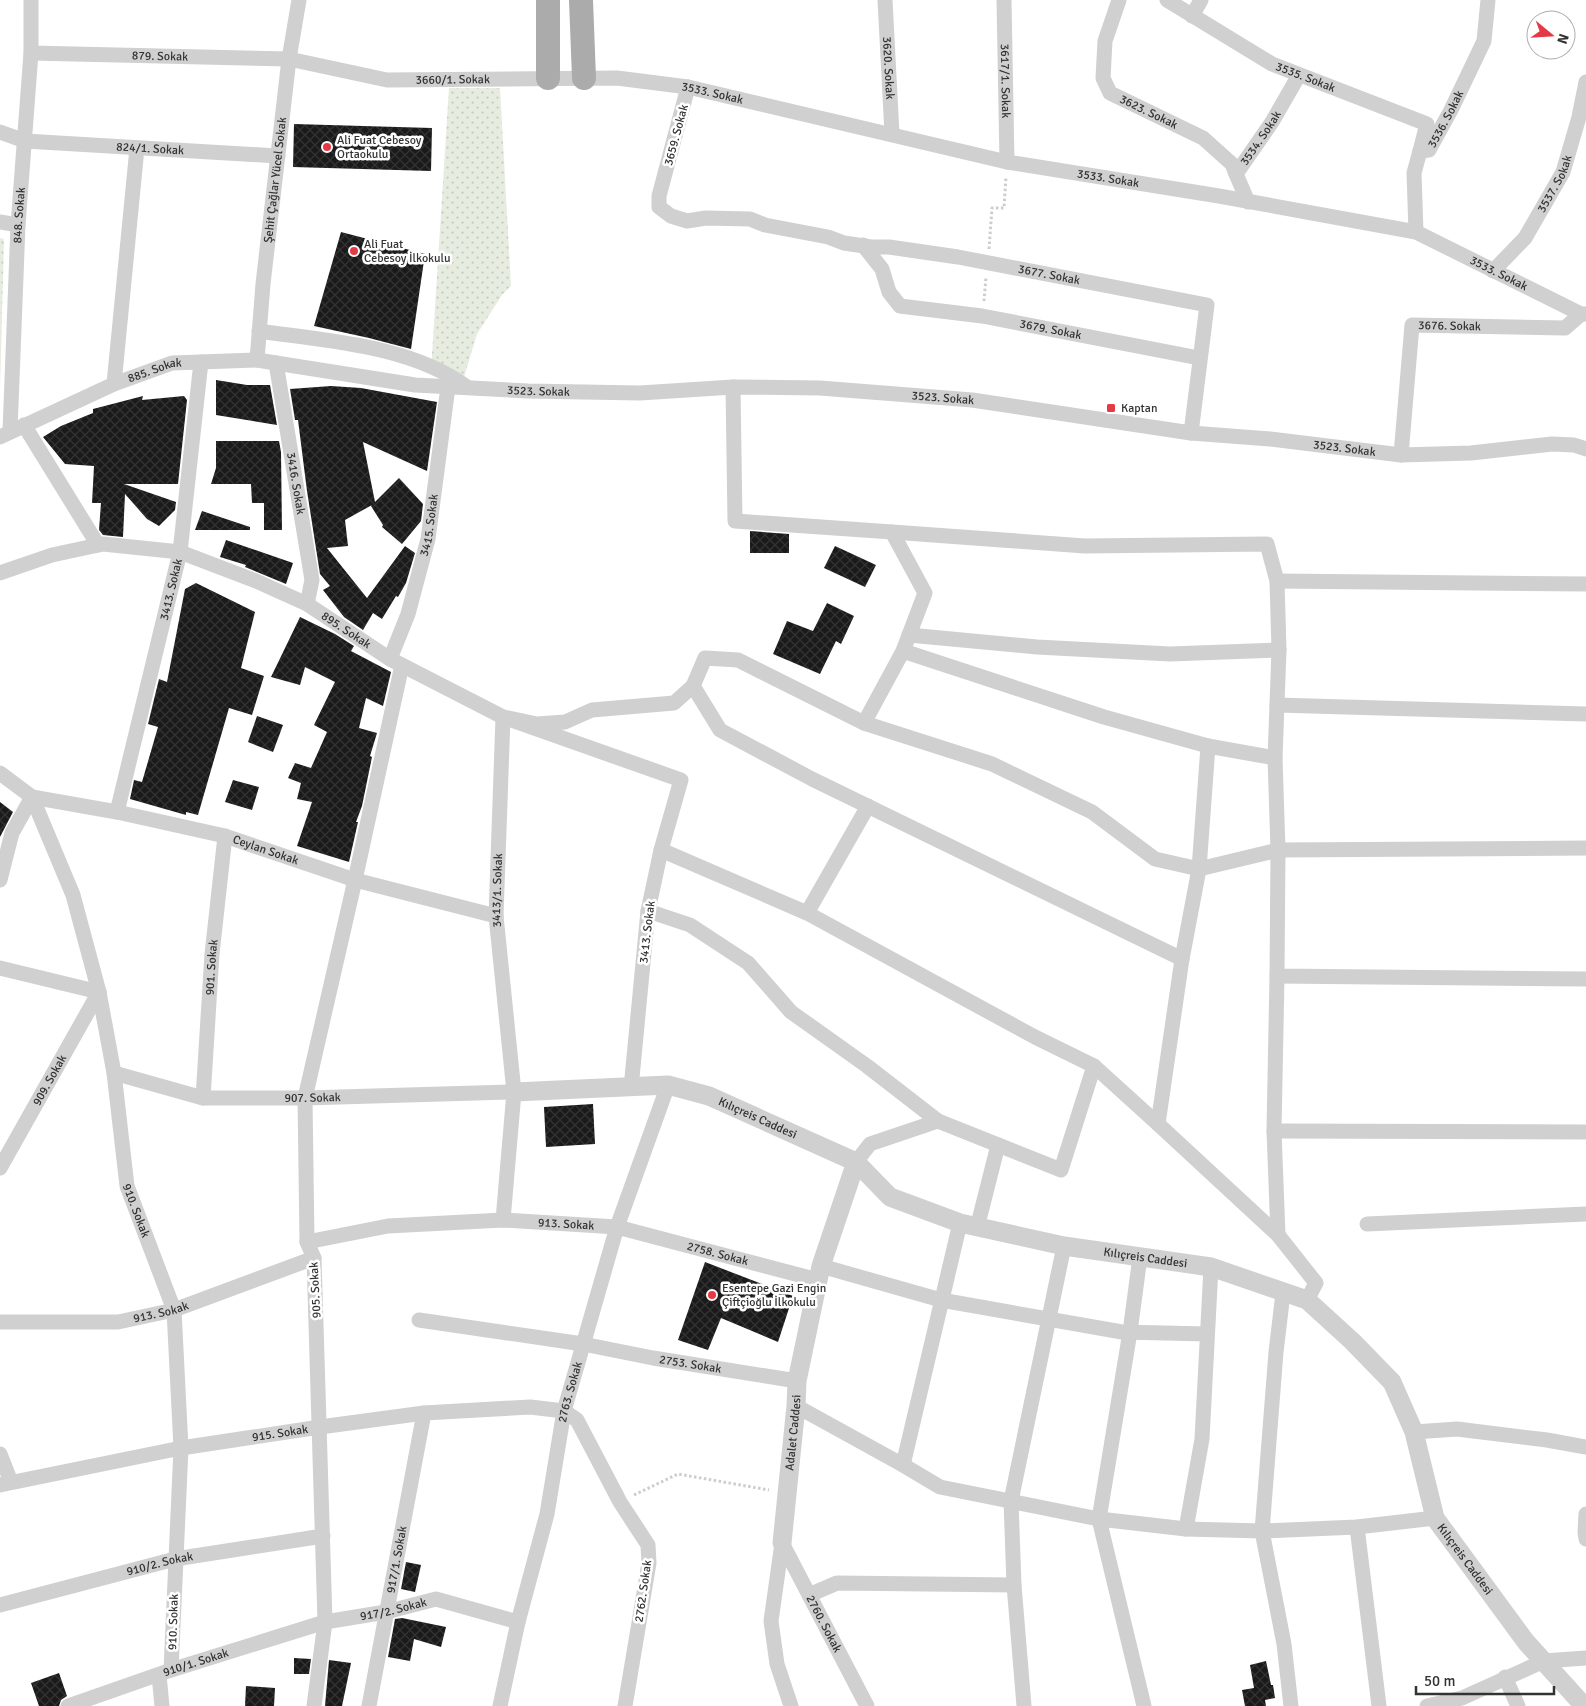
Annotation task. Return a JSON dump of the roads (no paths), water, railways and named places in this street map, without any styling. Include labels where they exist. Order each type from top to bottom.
[{"type":"main road","points":[[548,0],[548,78]]},
{"type":"main road","points":[[581,0],[584,78]]},
{"type":"street","name":"848. Sokak","points":[[12,431],[18,225],[31,53],[31,0]]},
{"type":"street","name":"Şehit Çağlar Yücel Sokak","points":[[257,360],[289,59],[299,0]]},
{"type":"street","name":"3620. Sokak","points":[[885,0],[892,134]]},
{"type":"street","name":"3617/1. Sokak","points":[[1004,0],[1007,162]]},
{"type":"street","name":"3623. Sokak","points":[[1119,0],[1105,41],[1103,78],[1110,93],[1203,138],[1232,164],[1236,174]]},
{"type":"street","name":"3535. Sokak","points":[[1166,0],[1272,64],[1427,124],[1420,151]]},
{"type":"street","points":[[1192,16],[1201,0]]},
{"type":"street","name":"3536. Sokak","points":[[1416,232],[1414,173],[1420,151],[1429,150],[1451,110],[1484,41],[1488,0]]},
{"type":"street","name":"879. Sokak","points":[[31,53],[289,59]]},
{"type":"street","name":"3660/1. Sokak","points":[[289,59],[387,80],[617,78]]},
{"type":"street","name":"3534. Sokak","points":[[1248,202],[1236,174],[1272,122],[1299,75]]},
{"type":"street","name":"3533. Sokak","points":[[617,78],[688,87],[1007,162],[1416,232],[1584,314]]},
{"type":"street","name":"3537. Sokak","points":[[1494,270],[1525,238],[1563,172],[1579,118],[1586,82]]},
{"type":"street","name":"3659. Sokak","points":[[688,87],[659,196],[659,207],[671,216],[687,222],[706,218],[750,219],[765,225],[863,246]]},
{"type":"street","name":"824/1. Sokak","points":[[0,132],[25,142],[278,156]]},
{"type":"street","points":[[114,384],[137,148]]},
{"type":"street","points":[[0,222],[18,225]]},
{"type":"street","name":"3677. Sokak","points":[[863,246],[889,247],[988,262],[1207,305],[1199,358]]},
{"type":"street","name":"3679. Sokak","points":[[863,246],[882,269],[889,292],[900,306],[982,316],[1199,358]]},
{"type":"street","name":"3676. Sokak","points":[[1401,455],[1412,325],[1565,328],[1584,314]]},
{"type":"street","points":[[259,331],[362,347],[416,360],[454,378],[468,388]]},
{"type":"street","points":[[1191,433],[1199,358]]},
{"type":"street","name":"885. Sokak","points":[[12,431],[114,384],[172,363],[257,360],[310,369]]},
{"type":"street","name":"3413. Sokak","points":[[117,812],[180,552],[201,362]]},
{"type":"street","name":"3416. Sokak","points":[[276,363],[312,580],[307,604]]},
{"type":"street","name":"3523. Sokak","points":[[310,369],[415,385],[528,391],[640,393],[733,387],[820,388],[972,400],[1191,433],[1270,439],[1401,455],[1471,453],[1552,444],[1582,445]]},
{"type":"street","name":"3415. Sokak","points":[[355,880],[396,662],[428,539],[448,386]]},
{"type":"street","points":[[733,387],[735,521],[1084,546],[1267,544],[1277,581],[1279,650],[1275,758],[1278,850],[1274,1131],[1278,1235]]},
{"type":"street","points":[[12,431],[98,545]]},
{"type":"street","points":[[864,723],[903,651],[925,593],[892,532]]},
{"type":"street","name":"895. Sokak","points":[[0,573],[52,556],[98,545],[180,552],[256,581],[307,604],[396,662],[503,717],[681,780]]},
{"type":"street","points":[[1277,581],[1586,584]]},
{"type":"street","points":[[909,635],[1036,647],[1170,654],[1279,650]]},
{"type":"street","points":[[903,651],[1104,717],[1208,746],[1275,758]]},
{"type":"street","points":[[503,717],[538,724],[566,722],[592,710],[674,703],[693,686],[705,658],[738,660],[864,723],[992,764],[1092,812],[1155,859],[1199,869],[1278,850],[1586,848]]},
{"type":"street","points":[[693,686],[720,730],[812,779],[1182,959]]},
{"type":"street","points":[[1277,705],[1586,714]]},
{"type":"street","name":"3413/1. Sokak","points":[[503,717],[496,916],[514,1092],[503,1220]]},
{"type":"street","points":[[1158,1124],[1182,959],[1199,869],[1208,746]]},
{"type":"street","name":"910. Sokak","points":[[0,773],[32,798],[73,895],[99,992],[114,1073],[126,1186],[174,1310],[181,1448],[175,1559],[162,1706]]},
{"type":"street","name":"3413. Sokak","points":[[632,1088],[648,911],[661,850],[681,780]]},
{"type":"street","points":[[0,880],[12,833],[32,798]]},
{"type":"street","name":"Ceylan Sokak","points":[[32,798],[117,812],[226,836],[355,880],[496,916]]},
{"type":"street","points":[[807,913],[868,806]]},
{"type":"street","name":"901. Sokak","points":[[203,1098],[212,954],[226,836]]},
{"type":"street","points":[[661,850],[807,913],[1094,1066],[1278,1235],[1316,1283],[1307,1300]]},
{"type":"street","name":"905. Sokak","points":[[314,1706],[325,1622],[314,1258],[307,1242],[305,1098],[355,880]]},
{"type":"street","points":[[648,911],[690,924],[748,963],[791,1012],[868,1066],[938,1122],[1061,1170],[1094,1066]]},
{"type":"street","points":[[0,968],[99,992]]},
{"type":"street","points":[[1277,976],[1586,979]]},
{"type":"street","name":"909. Sokak","points":[[0,1168],[99,992]]},
{"type":"street","name":"907. Sokak","points":[[114,1073],[203,1098],[305,1098],[514,1092]]},
{"type":"street","name":"Kılıçreis Caddesi","points":[[514,1092],[668,1085],[709,1096],[856,1162],[890,1197],[969,1225],[1064,1246],[1211,1267],[1307,1300],[1352,1341],[1392,1382],[1414,1432],[1435,1518],[1526,1642],[1584,1706]]},
{"type":"street","name":"2763. Sokak","points":[[500,1706],[518,1622],[547,1514],[564,1411],[617,1227],[668,1085]]},
{"type":"street","points":[[856,1162],[870,1144],[938,1122]]},
{"type":"street","points":[[1274,1131],[1586,1132]]},
{"type":"street","points":[[903,1465],[941,1300],[998,1145]]},
{"type":"street","name":"Adalet Caddesi","points":[[791,1706],[777,1664],[772,1621],[782,1543],[797,1381],[819,1273],[856,1162]]},
{"type":"street","points":[[1367,1224],[1586,1214]]},
{"type":"street","name":"913. Sokak","points":[[307,1242],[388,1226],[503,1220],[617,1227]]},
{"type":"street","name":"2758. Sokak","points":[[617,1227],[941,1300],[1122,1332],[1207,1334]]},
{"type":"street","points":[[1024,1706],[1014,1585],[1011,1501],[1064,1246]]},
{"type":"street","points":[[1140,1257],[1130,1332],[1099,1519],[1144,1706]]},
{"type":"street","name":"913. Sokak","points":[[0,1322],[118,1322],[174,1310],[314,1258]]},
{"type":"street","points":[[1186,1529],[1202,1439],[1211,1267]]},
{"type":"street","points":[[1283,1293],[1276,1352],[1262,1531],[1284,1644],[1291,1706]]},
{"type":"street","name":"2753. Sokak","points":[[419,1320],[583,1344],[653,1358],[797,1381]]},
{"type":"street","points":[[796,1406],[940,1487],[1099,1519],[1186,1529],[1262,1531],[1357,1527],[1435,1518]]},
{"type":"street","name":"915. Sokak","points":[[6,1483],[181,1448],[320,1426],[424,1413],[530,1407],[564,1411]]},
{"type":"street","name":"2762. Sokak","points":[[564,1411],[577,1420],[620,1502],[648,1545],[649,1563],[625,1706]]},
{"type":"street","name":"917/1. Sokak","points":[[368,1706],[424,1413]]},
{"type":"street","points":[[1414,1432],[1457,1429],[1547,1440],[1586,1447]]},
{"type":"street","points":[[0,1454],[6,1483]]},
{"type":"street","points":[[1586,1514],[1586,1539]]},
{"type":"street","points":[[1357,1527],[1379,1706]]},
{"type":"street","name":"910/2. Sokak","points":[[0,1605],[175,1559],[323,1536]]},
{"type":"street","name":"2760. Sokak","points":[[782,1543],[867,1706]]},
{"type":"street","points":[[809,1595],[837,1583],[1014,1585]]},
{"type":"street","name":"917/2. Sokak","points":[[325,1622],[386,1612],[436,1599],[518,1622]]},
{"type":"street","name":"910/1. Sokak","points":[[68,1706],[165,1672],[325,1622]]},
{"type":"street","points":[[1426,1706],[1463,1702],[1505,1677],[1544,1661],[1586,1658]]},
{"type":"street","points":[[1505,1677],[1518,1706]]},
{"type":"place","name":"Ali Fuat Cebesoy Ortaokulu","points":[[327,147]]},
{"type":"place","name":"Ali Fuat Cebesoy İlkokulu","points":[[354,251]]},
{"type":"place","name":"Kaptan","points":[[1111,408]]},
{"type":"place","name":"Esentepe Gazi Engin Çiftçioğlu İlkokulu","points":[[712,1295]]}]
